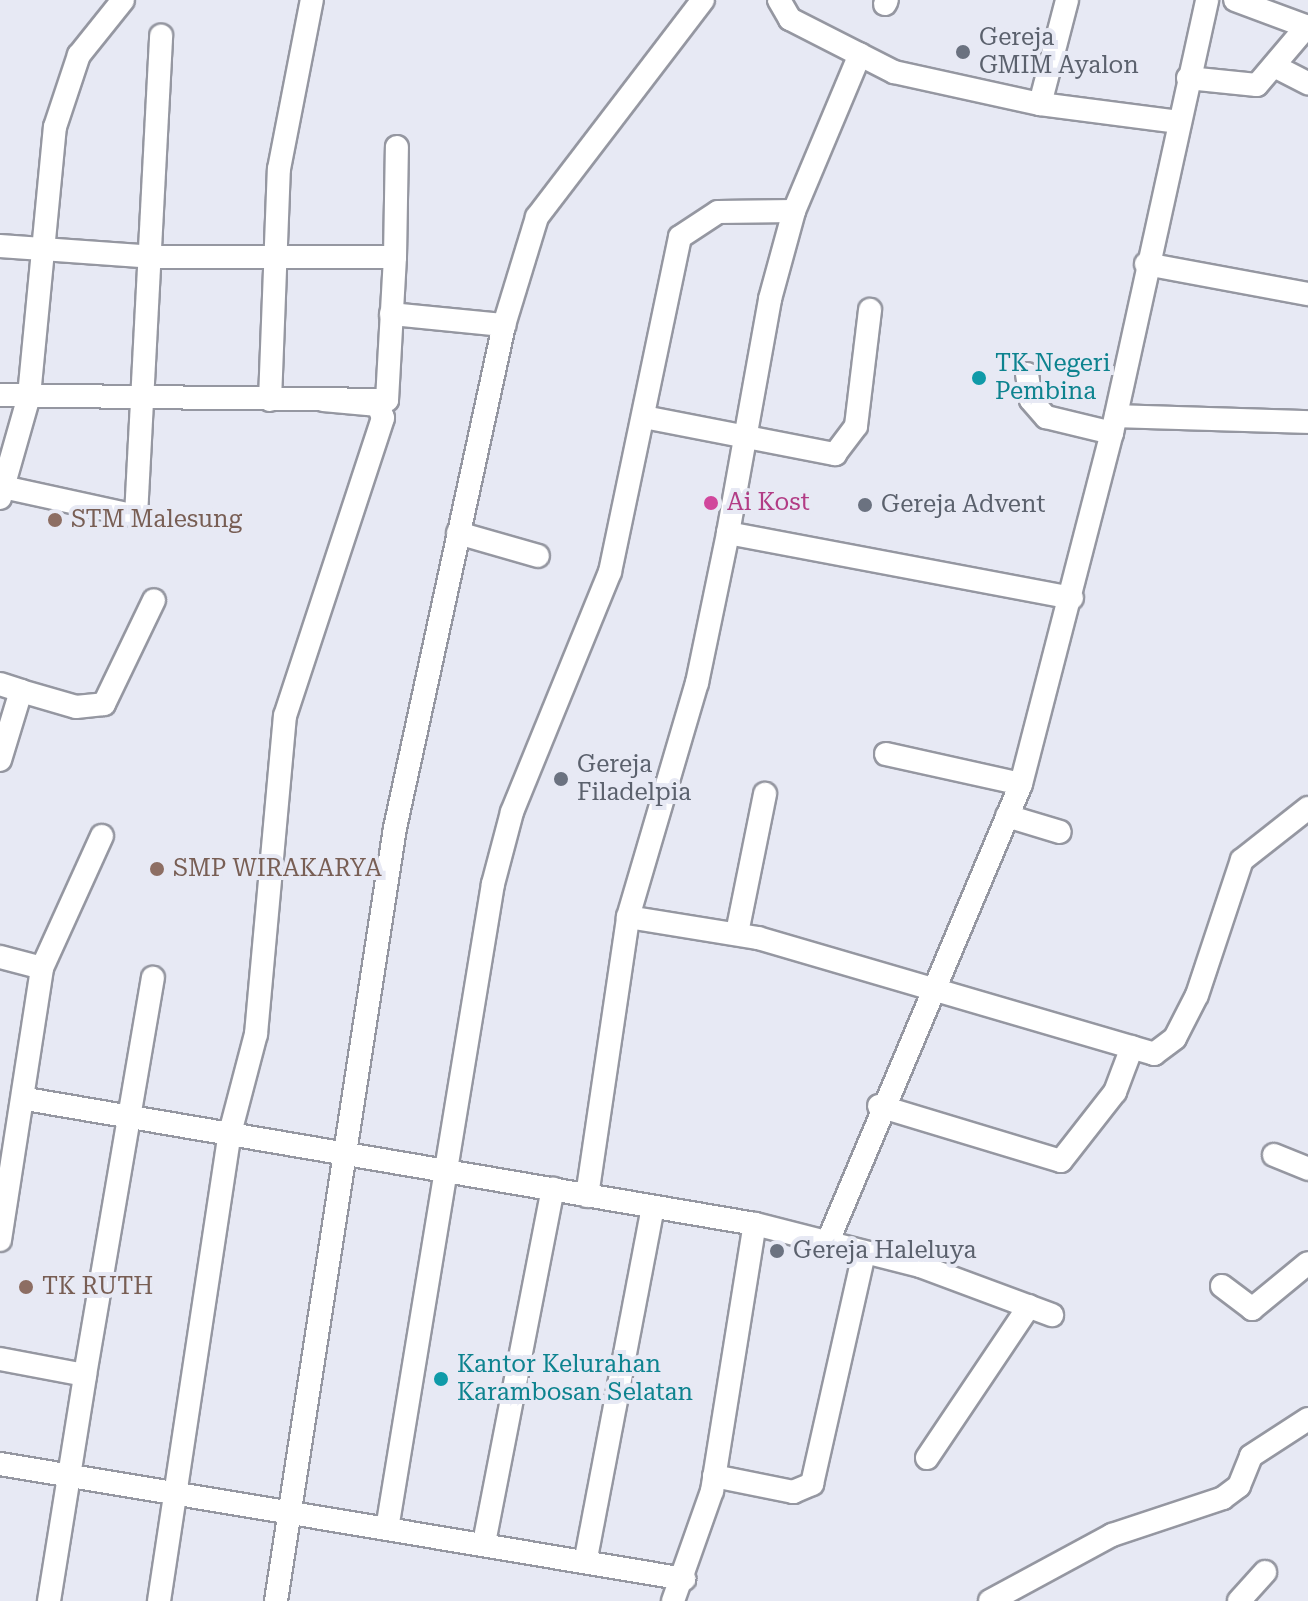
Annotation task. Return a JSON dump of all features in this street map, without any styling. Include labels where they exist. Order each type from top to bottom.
[{"type":"street","points":[[123,0],[79,55],[55,127],[39,246],[29,396],[2,493],[136,516],[155,257],[161,36]]},
{"type":"street","points":[[270,400],[279,169],[312,0]]},
{"type":"street","points":[[276,1601],[287,1511],[395,828],[504,325],[537,217],[703,0]]},
{"type":"street","points":[[779,0],[790,19],[894,72],[1040,104],[1179,122]]},
{"type":"street","points":[[1040,104],[1067,0]]},
{"type":"street","points":[[828,1241],[879,1106],[935,987],[1021,784],[1072,598],[1114,424],[1146,264],[1207,0]]},
{"type":"street","points":[[1188,78],[1240,87],[1278,68],[1307,26],[1235,0]]},
{"type":"street","points":[[587,1196],[628,917],[697,683],[794,211],[860,54]]},
{"type":"street","points":[[1278,68],[1308,83]]},
{"type":"street","points":[[0,395],[143,400],[387,400],[397,147]]},
{"type":"street","points":[[387,1529],[502,845],[610,572],[644,417],[653,342],[683,231],[738,207],[794,211]]},
{"type":"street","points":[[0,246],[39,246],[155,257],[395,257]]},
{"type":"street","points":[[1146,264],[1308,294]]},
{"type":"street","points":[[644,417],[841,451],[856,426],[870,310]]},
{"type":"street","points":[[391,314],[504,325]]},
{"type":"street","points":[[1027,374],[1031,400],[1046,417],[1114,424],[1308,422]]},
{"type":"street","points":[[159,1601],[179,1498],[230,1133],[256,1034],[272,917],[275,784],[285,716],[383,418],[378,405],[323,400]]},
{"type":"street","points":[[458,533],[538,556]]},
{"type":"street","points":[[728,533],[1072,598]]},
{"type":"street","points":[[0,760],[10,687],[76,707],[104,704],[154,600]]},
{"type":"street","points":[[886,754],[1021,784]]},
{"type":"street","points":[[737,933],[765,794]]},
{"type":"street","points":[[628,917],[737,933],[935,987],[1154,1054],[1175,1038],[1197,995],[1231,878],[1254,846],[1308,808]]},
{"type":"street","points":[[1007,816],[1060,832]]},
{"type":"street","points":[[0,1240],[26,1099],[42,968],[102,836]]},
{"type":"street","points":[[0,957],[42,968]]},
{"type":"street","points":[[49,1601],[71,1480],[123,1120],[153,978]]},
{"type":"street","points":[[879,1106],[1061,1161],[1115,1092],[1132,1047]]},
{"type":"street","points":[[26,1099],[123,1120],[230,1133],[755,1224],[828,1241],[1052,1315]]},
{"type":"street","points":[[1274,1155],[1308,1169]]},
{"type":"street","points":[[484,1543],[553,1189]]},
{"type":"street","points":[[586,1558],[653,1207]]},
{"type":"street","points":[[673,1601],[684,1579],[714,1476],[755,1224]]},
{"type":"street","points":[[714,1476],[793,1492],[812,1484],[864,1254]]},
{"type":"street","points":[[1222,1286],[1252,1309],[1308,1263]]},
{"type":"street","points":[[927,1458],[1029,1306]]},
{"type":"street","points":[[0,1359],[85,1375]]},
{"type":"street","points":[[990,1601],[1112,1535],[1223,1498],[1239,1486],[1251,1456],[1308,1419]]},
{"type":"street","points":[[0,1464],[71,1480],[179,1498],[287,1511],[586,1558],[684,1579]]},
{"type":"street","points":[[1239,1601],[1265,1572]]},
{"type":"place","name":"Gereja GMIM Ayalon","points":[[963,52]]},
{"type":"place","name":"TK Negeri Pembina","points":[[979,378]]},
{"type":"place","name":"Ai Kost","points":[[711,503]]},
{"type":"place","name":"Gereja Advent","points":[[865,505]]},
{"type":"place","name":"STM Malesung","points":[[55,520]]},
{"type":"place","name":"Gereja Filadelpia","points":[[561,779]]},
{"type":"place","name":"SMP WIRAKARYA","points":[[157,869]]},
{"type":"place","name":"Gereja Haleluya","points":[[777,1251]]},
{"type":"place","name":"TK RUTH","points":[[26,1287]]},
{"type":"place","name":"Kantor Kelurahan Karambosan Selatan","points":[[441,1379]]}]
